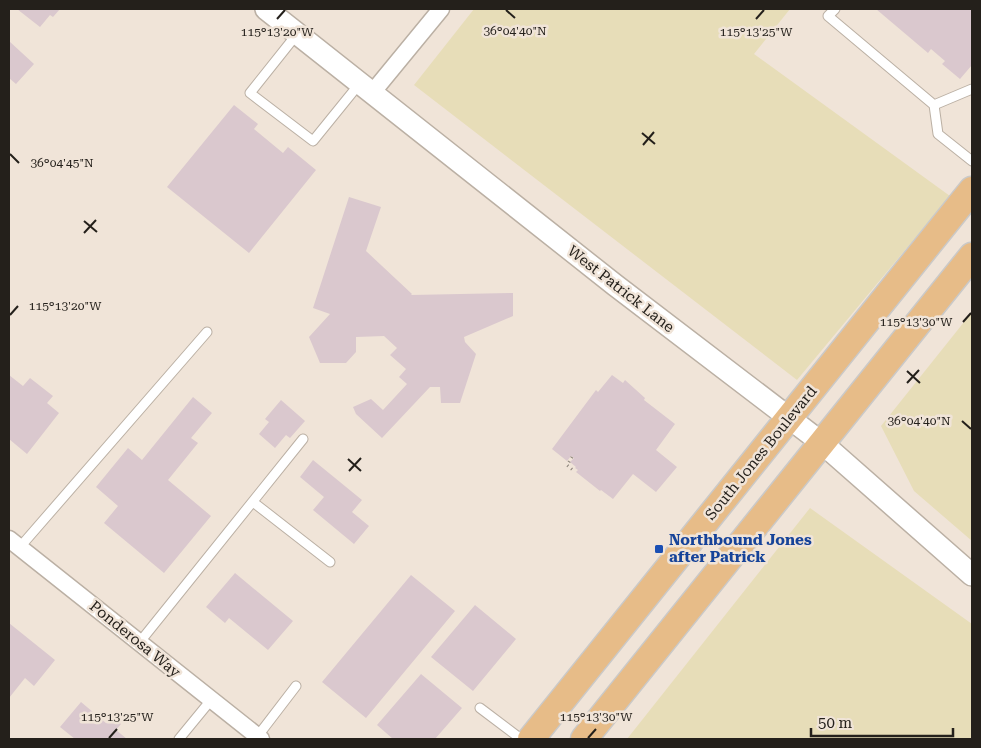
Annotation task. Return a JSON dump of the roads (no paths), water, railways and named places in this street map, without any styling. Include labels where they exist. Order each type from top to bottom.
[{"type":"main road","name":"South Jones Boulevard","points":[[531,739],[972,190]]},
{"type":"main road","points":[[584,739],[972,256]]},
{"type":"street","name":"West Patrick Lane","points":[[266,9],[608,278],[822,443],[972,574]]},
{"type":"street","points":[[366,88],[441,9]]},
{"type":"street","name":"Ponderosa Way","points":[[12,542],[259,738]]},
{"type":"lane","points":[[835,9],[828,16],[934,106],[938,134],[972,161]]},
{"type":"lane","points":[[297,33],[250,93],[313,141],[366,88]]},
{"type":"lane","points":[[934,106],[972,89]]},
{"type":"lane","points":[[12,542],[207,332]]},
{"type":"lane","points":[[139,643],[303,439]]},
{"type":"lane","points":[[253,502],[330,562]]},
{"type":"lane","points":[[259,738],[296,686]]},
{"type":"lane","points":[[179,739],[211,700]]},
{"type":"lane","points":[[480,708],[521,739]]},
{"type":"place","name":"Northbound Jones after Patrick","points":[[659,549]]}]
